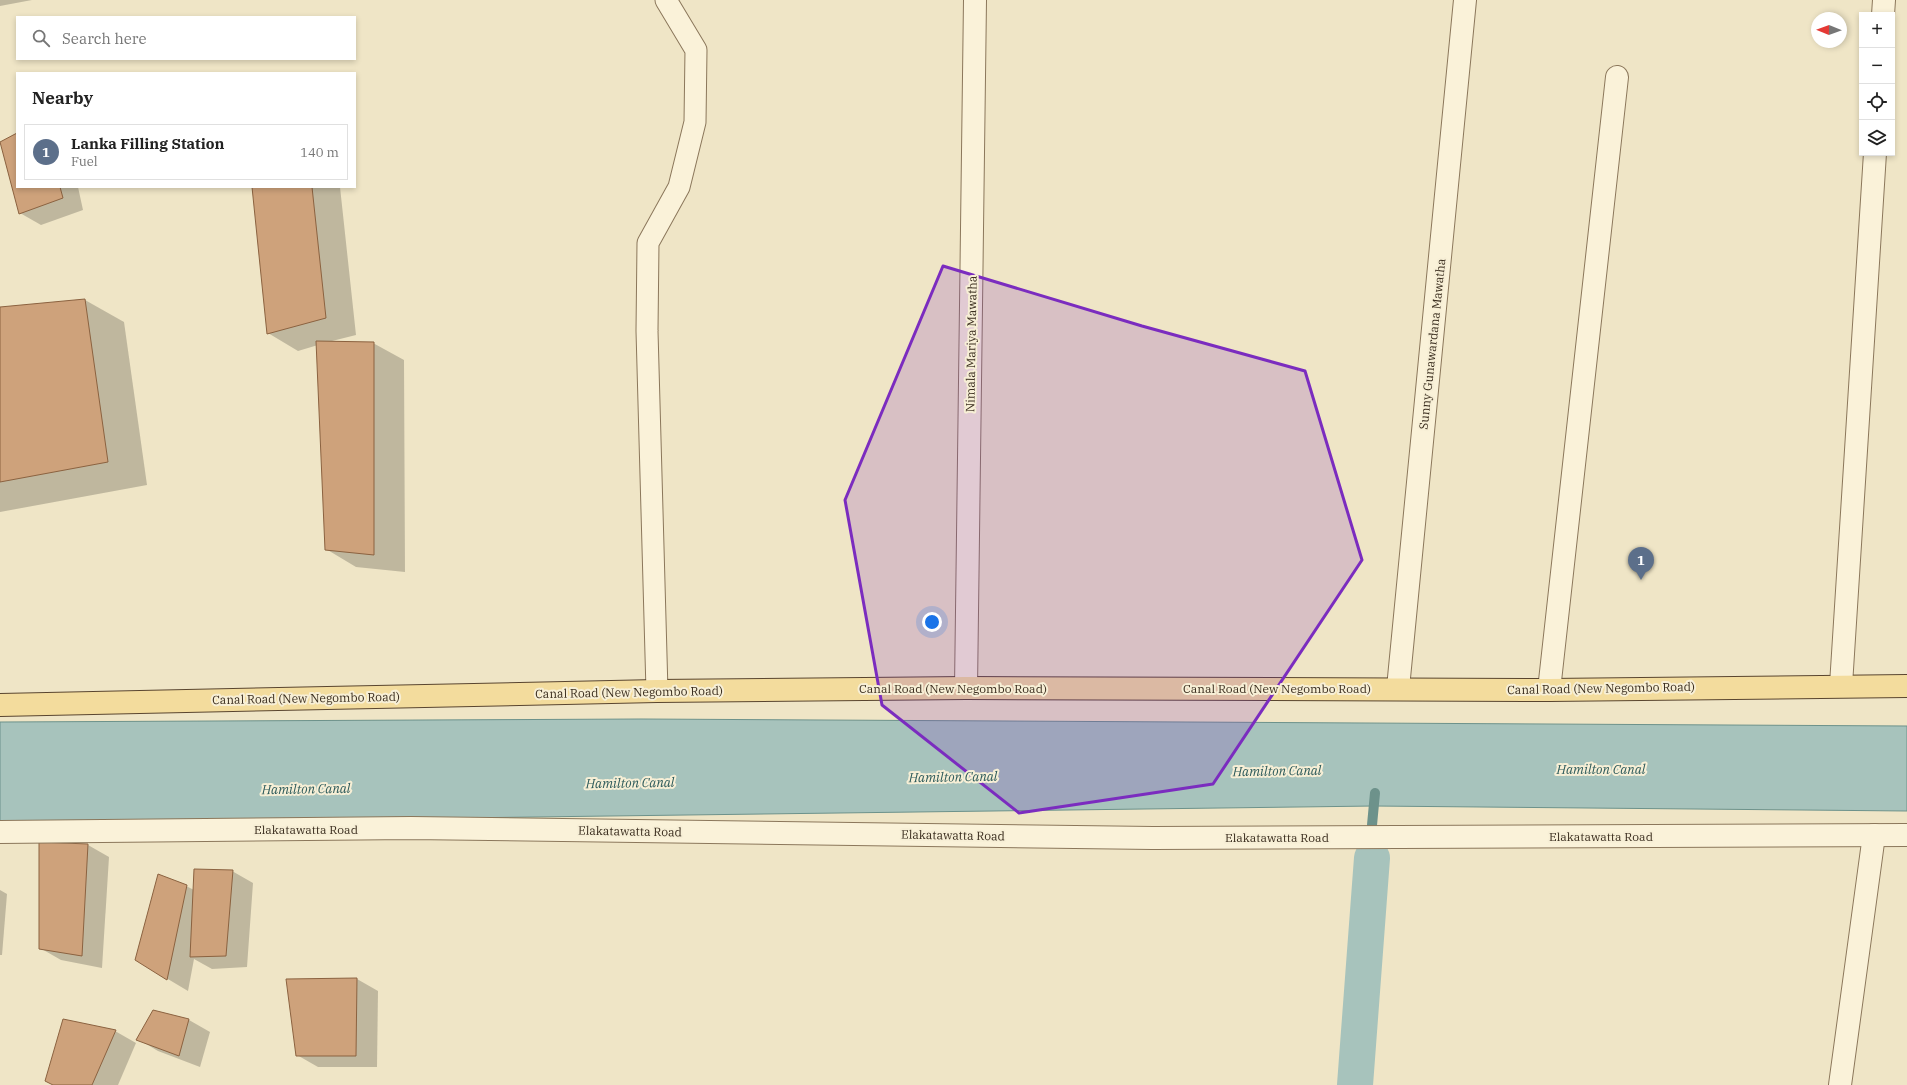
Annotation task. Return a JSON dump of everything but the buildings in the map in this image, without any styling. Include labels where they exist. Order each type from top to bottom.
[{"type":"main road","name":"Canal Road (New Negombo Road)","points":[[0,705],[657,691],[966,688],[1398,688],[1549,690],[1841,685],[1907,686]]},
{"type":"street","name":"Nimala Mariya Mawatha","points":[[966,688],[975,0]]},
{"type":"street","name":"Sunny Gunawardana Mawatha","points":[[1398,688],[1465,0]]},
{"type":"street","points":[[1883,12],[1884,0]]},
{"type":"street","points":[[1549,690],[1617,78]]},
{"type":"street","points":[[1841,685],[1875,156]]},
{"type":"street","name":"Elakatawatta Road","points":[[0,832],[411,828],[1153,838],[1907,835]]},
{"type":"street","points":[[1840,1085],[1874,835]]},
{"type":"lane","points":[[657,691],[647,331],[648,243],[679,186],[695,122],[696,50],[666,0]]},
{"type":"highlighted area","points":[[943,266],[1142,326],[1305,371],[1362,560],[1213,784],[1019,813],[882,705],[845,500]]},
{"type":"water","name":"Hamilton Canal","points":[[641,719],[1907,726],[1907,811],[1374,806],[0,824],[0,722]]},
{"type":"waterway","points":[[1372,825],[1375,793]]},
{"type":"waterway","points":[[1355,1085],[1372,858]]},
{"type":"place","name":"Lanka Filling Station","points":[[1641,580]]}]
